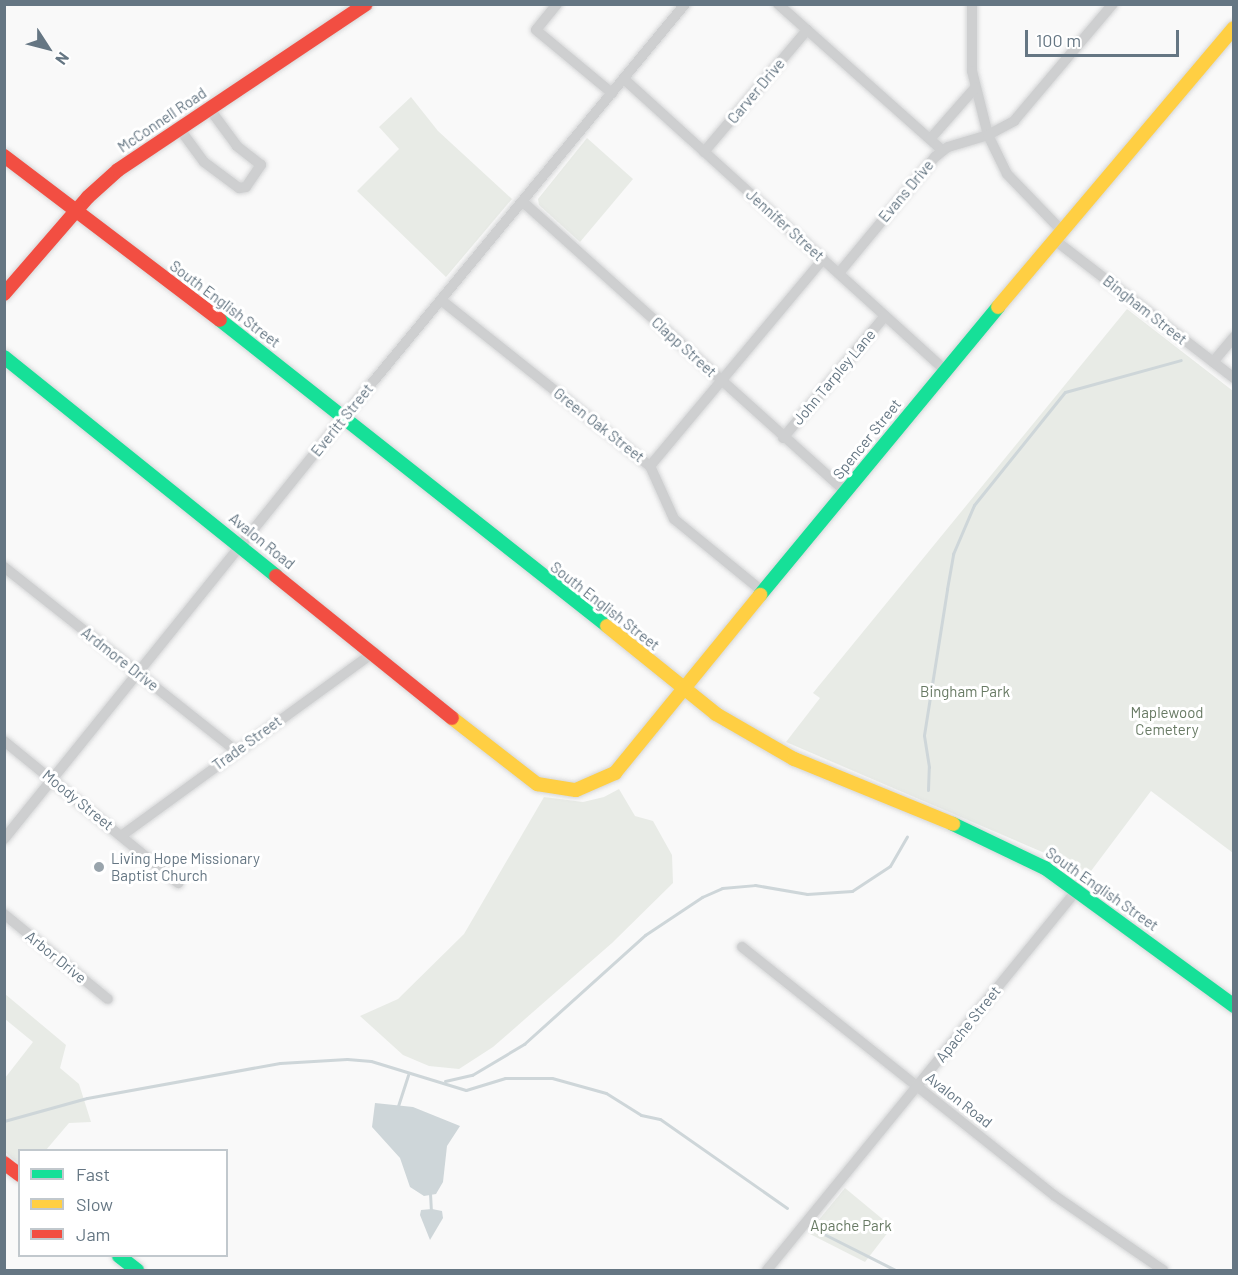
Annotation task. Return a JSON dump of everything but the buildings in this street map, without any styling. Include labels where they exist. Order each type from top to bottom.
[{"type":"street","name":"McConnell Road","points":[[4,294],[75,212],[118,170],[366,4]]},
{"type":"street","points":[[557,4],[536,30],[612,93]]},
{"type":"street","name":"Everitt Street","points":[[4,839],[344,417],[685,4]]},
{"type":"street","points":[[778,4],[942,150]]},
{"type":"street","name":"Bingham Street","points":[[972,4],[975,88],[988,135],[1007,174],[1060,237],[1233,378]]},
{"type":"street","name":"Evans Drive","points":[[839,273],[942,150],[1005,128],[1022,114],[1113,4]]},
{"type":"street","name":"Spencer Street","points":[[497,754],[537,783],[576,790],[615,773],[682,687],[1233,28]]},
{"type":"street","name":"Carver Drive","points":[[704,152],[807,30]]},
{"type":"street","name":"Jennifer Street","points":[[624,79],[946,371]]},
{"type":"street","name":"Evans Drive","points":[[931,138],[975,88]]},
{"type":"street","points":[[179,128],[204,162],[239,188],[246,187],[261,165],[237,146],[209,108]]},
{"type":"street","name":"South English Street","points":[[4,156],[344,417],[682,687],[737,728],[774,749],[1006,847],[1078,889],[1233,1006]]},
{"type":"street","name":"Clapp Street","points":[[523,202],[783,438],[845,491]]},
{"type":"street","points":[[650,466],[823,259]]},
{"type":"street","name":"Green Oak Street","points":[[441,300],[650,466],[674,519],[762,591]]},
{"type":"street","name":"John Tarpley Lane","points":[[783,438],[885,316]]},
{"type":"street","points":[[1213,362],[1233,337]]},
{"type":"street","name":"Avalon Road","points":[[4,357],[374,652],[497,754]]},
{"type":"street","name":"Ardmore Drive","points":[[4,567],[236,751]]},
{"type":"street","name":"Trade Street","points":[[121,836],[374,652]]},
{"type":"street","name":"Moody Street","points":[[4,741],[178,883]]},
{"type":"street","name":"Apache Street","points":[[767,1270],[1078,889]]},
{"type":"street","name":"Arbor Drive","points":[[4,914],[108,999]]},
{"type":"street","name":"Avalon Road","points":[[742,947],[916,1088],[1055,1196],[1163,1270]]},
{"type":"street","points":[[4,1163],[18,1174]]},
{"type":"street","points":[[120,1257],[137,1270]]},
{"type":"green space","points":[[411,97],[438,131],[512,199],[446,277],[357,191],[399,149],[379,127]]},
{"type":"green space","points":[[587,138],[633,179],[580,242],[539,205],[538,199]]},
{"type":"green space","name":"Bingham Park","points":[[1127,309],[1233,391],[1233,853],[1151,791],[1085,879],[1047,854],[786,742],[820,698],[813,693]]},
{"type":"green space","points":[[619,789],[635,816],[653,821],[672,855],[673,883],[612,943],[493,1047],[459,1069],[429,1066],[403,1055],[360,1016],[398,999],[464,934],[544,797],[583,802],[604,797]]},
{"type":"green space","points":[[5,994],[66,1045],[60,1068],[79,1084],[91,1122],[69,1123],[47,1149],[18,1149],[18,1163],[5,1152],[5,1078],[33,1042],[5,1019]]},
{"type":"green space","name":"Apache Park","points":[[845,1188],[892,1227],[865,1262],[808,1233]]},
{"type":"shaded area","points":[[375,1103],[413,1107],[460,1126],[447,1146],[443,1182],[436,1194],[424,1196],[410,1187],[400,1158],[372,1127]]},
{"type":"shaded area","points":[[421,1210],[442,1211],[443,1218],[430,1240],[420,1215]]},
{"type":"waterway","points":[[928,790],[929,767],[924,735],[947,589],[953,554],[974,505],[1065,392],[1181,360]]},
{"type":"waterway","points":[[445,1081],[472,1075],[524,1044],[645,935],[702,897],[722,888],[755,885],[807,894],[852,891],[890,866],[907,836]]},
{"type":"waterway","points":[[4,1121],[87,1098],[280,1063],[347,1059],[371,1061],[466,1090],[505,1078],[552,1078],[606,1093],[641,1115],[660,1119],[787,1208]]},
{"type":"waterway","points":[[397,1109],[408,1075]]},
{"type":"waterway","points":[[430,1193],[431,1210]]},
{"type":"waterway","points":[[812,1228],[895,1270]]},
{"type":"traffic: fast","points":[[760,595],[998,307]]},
{"type":"traffic: fast","points":[[220,320],[607,626]]},
{"type":"traffic: fast","points":[[4,357],[276,576]]},
{"type":"traffic: fast","points":[[953,824],[1045,868],[1234,1006]]},
{"type":"traffic: fast","points":[[120,1257],[137,1270]]},
{"type":"traffic: slow","points":[[998,307],[1234,28]]},
{"type":"traffic: slow","points":[[452,718],[537,784],[576,790],[615,773],[760,595]]},
{"type":"traffic: slow","points":[[607,626],[716,714],[794,759],[953,824]]},
{"type":"traffic: jam","points":[[4,294],[88,197],[118,170],[366,4]]},
{"type":"traffic: jam","points":[[4,156],[220,320]]},
{"type":"traffic: jam","points":[[276,576],[452,718]]},
{"type":"traffic: jam","points":[[4,1163],[18,1174]]},
{"type":"place","name":"Living Hope Missionary Baptist Church","points":[[99,867]]},
{"type":"park label","name":"Maplewood Cemetery","points":[[1167,720]]}]
